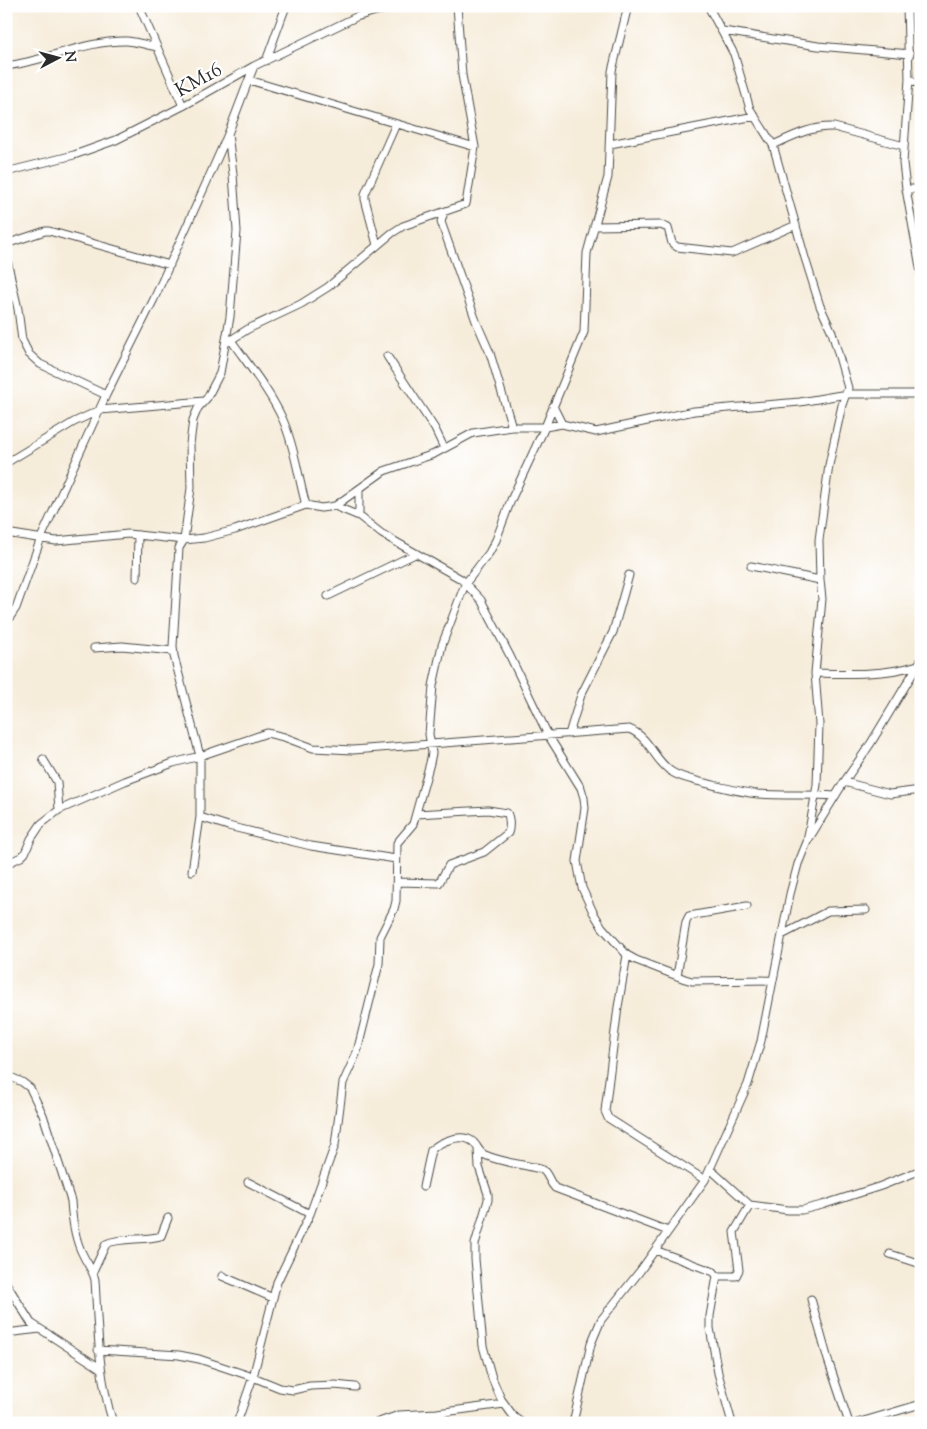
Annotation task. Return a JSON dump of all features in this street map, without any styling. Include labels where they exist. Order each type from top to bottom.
[{"type":"street","points":[[132,6],[140,8],[183,106]]},
{"type":"street","points":[[266,61],[286,6]]},
{"type":"street","name":"KM16","points":[[6,172],[74,155],[116,140],[183,106],[254,66],[356,18],[376,11],[402,6]]},
{"type":"street","points":[[229,341],[248,329],[301,304],[328,287],[377,245],[403,226],[466,204],[476,147],[462,75],[457,6]]},
{"type":"street","points":[[237,1423],[253,1376],[277,1282],[310,1214],[335,1145],[343,1084],[357,1052],[368,1016],[379,964],[380,936],[394,910],[397,882],[397,843],[412,824],[430,763],[432,753],[429,734],[437,667],[442,645],[465,584],[489,553],[496,540],[511,500],[545,426],[585,328],[587,253],[606,189],[610,144],[612,71],[628,6]]},
{"type":"street","points":[[708,6],[734,54],[747,102],[773,145],[820,306],[832,332],[848,388],[842,405],[829,465],[819,540],[822,610],[815,673],[819,724],[815,795],[807,842]]},
{"type":"street","points":[[907,6],[910,54],[903,163],[921,274]]},
{"type":"street","points":[[722,31],[818,46],[910,54]]},
{"type":"street","points":[[6,66],[32,62],[77,48],[115,42],[138,42],[157,47]]},
{"type":"street","points":[[6,623],[16,608],[41,538],[106,395],[170,265],[228,134],[254,66]]},
{"type":"street","points":[[909,79],[921,85]]},
{"type":"street","points":[[249,80],[476,147]]},
{"type":"street","points":[[610,144],[755,116]]},
{"type":"street","points":[[377,245],[365,194],[396,124]]},
{"type":"street","points":[[773,145],[804,131],[834,127],[904,146]]},
{"type":"street","points":[[192,870],[200,817],[200,756],[173,651],[180,548],[184,540],[191,479],[191,432],[195,414],[220,373],[229,341],[237,231],[228,134]]},
{"type":"street","points":[[906,189],[921,189]]},
{"type":"street","points":[[444,212],[441,222],[476,321],[490,353],[512,427]]},
{"type":"street","points":[[431,217],[441,222]]},
{"type":"street","points":[[594,226],[661,225],[668,228],[672,243],[677,247],[723,253],[737,252],[796,225]]},
{"type":"street","points":[[6,244],[49,231],[170,265]]},
{"type":"street","points":[[6,256],[18,309],[22,340],[29,354],[40,364],[106,395]]},
{"type":"street","points":[[229,341],[266,390],[283,421],[293,452],[306,506]]},
{"type":"street","points":[[387,356],[435,429],[444,448]]},
{"type":"street","points":[[6,533],[64,540],[128,534],[184,540],[220,535],[306,506],[321,508],[335,506],[384,471],[434,454],[473,433],[512,427],[562,424],[596,432],[694,412],[800,402],[847,394],[921,394]]},
{"type":"street","points":[[6,463],[74,422],[100,410],[204,401]]},
{"type":"street","points":[[552,406],[562,424]]},
{"type":"street","points":[[359,490],[360,516]]},
{"type":"street","points":[[335,506],[360,516],[382,534],[461,579],[481,600],[510,654],[548,734],[581,788],[584,798],[584,822],[577,861],[582,888],[602,927],[627,954],[692,981],[773,980]]},
{"type":"street","points":[[136,578],[138,535]]},
{"type":"street","points":[[328,596],[415,554]]},
{"type":"street","points":[[751,566],[820,580]]},
{"type":"street","points":[[569,734],[581,695],[613,632],[630,575]]},
{"type":"street","points":[[94,648],[122,646],[173,651]]},
{"type":"street","points":[[815,673],[886,672],[920,665]]},
{"type":"street","points":[[573,1423],[595,1332],[601,1320],[655,1250],[705,1180],[748,1084],[761,1041],[790,894],[798,864],[807,842],[920,665]]},
{"type":"street","points":[[6,864],[21,858],[41,824],[59,810],[125,781],[173,763],[267,734],[284,737],[313,748],[353,750],[629,729],[644,739],[664,765],[680,776],[757,794],[835,796]]},
{"type":"street","points":[[43,760],[57,782],[59,810]]},
{"type":"street","points":[[844,782],[890,794],[921,790]]},
{"type":"street","points":[[397,882],[439,883],[449,865],[488,850],[508,833],[509,829],[507,813],[494,810],[416,814]]},
{"type":"street","points":[[200,817],[228,826],[310,846],[396,859]]},
{"type":"street","points":[[678,976],[686,922],[689,916],[747,906]]},
{"type":"street","points":[[782,935],[828,911],[866,910]]},
{"type":"street","points":[[627,954],[616,1016],[605,1111],[608,1118],[705,1180]]},
{"type":"street","points":[[6,1076],[22,1082],[30,1088],[42,1115],[71,1202],[82,1255],[93,1272],[100,1368],[113,1423]]},
{"type":"street","points":[[423,1187],[432,1150],[438,1144],[455,1138],[471,1140],[485,1155],[543,1170],[547,1173],[555,1188],[668,1231]]},
{"type":"street","points":[[478,1148],[479,1167],[488,1194],[488,1200],[475,1244],[483,1346],[492,1378],[504,1404],[514,1417],[522,1423]]},
{"type":"street","points":[[710,1169],[750,1205],[802,1210],[881,1186],[921,1170]]},
{"type":"street","points":[[248,1182],[310,1214]]},
{"type":"street","points":[[717,1276],[738,1274],[734,1232],[750,1205]]},
{"type":"street","points":[[93,1272],[106,1244],[151,1239],[161,1236],[168,1218]]},
{"type":"street","points":[[655,1250],[714,1272],[717,1276]]},
{"type":"street","points":[[890,1254],[921,1264]]},
{"type":"street","points":[[222,1276],[273,1298]]},
{"type":"street","points":[[717,1276],[710,1316],[710,1328],[718,1373],[732,1423]]},
{"type":"street","points":[[6,1282],[31,1323],[100,1368]]},
{"type":"street","points":[[811,1300],[849,1423]]},
{"type":"street","points":[[6,1333],[40,1329]]},
{"type":"street","points":[[98,1350],[179,1355],[199,1359],[253,1376],[280,1388],[293,1390],[318,1386],[355,1387]]},
{"type":"street","points":[[376,1423],[393,1416],[437,1413],[504,1404]]},
{"type":"street","points":[[857,1423],[921,1404]]},
{"type":"street","points":[[410,1414],[411,1423]]}]
